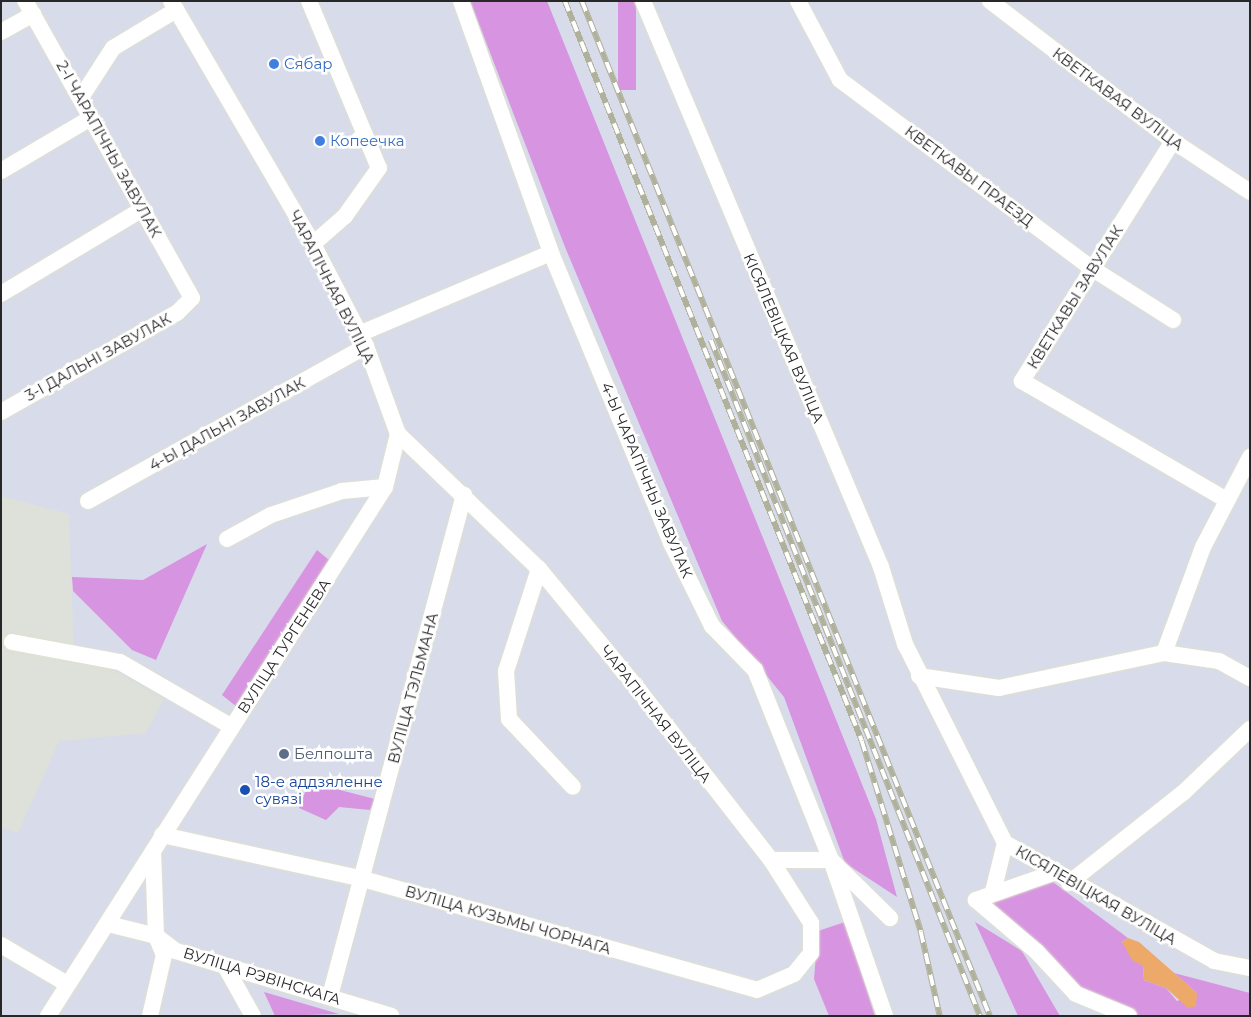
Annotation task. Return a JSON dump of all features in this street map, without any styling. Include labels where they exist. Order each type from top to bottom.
[{"type":"street","points":[[309,1],[379,168],[345,216],[313,244]]},
{"type":"street","name":"4-Ы ЧАРАПІЧНЫ ЗАВУЛАК","points":[[462,1],[552,253],[671,543],[712,626],[755,670],[831,860],[884,1016]]},
{"type":"street","name":"КІСЯЛЕВІЦКАЯ ВУЛІЦА","points":[[643,1],[881,567],[919,676],[1005,843],[1069,883],[1214,962],[1250,968]]},
{"type":"street","name":"КВЕТКАВЫ ПРАЕЗД","points":[[798,1],[840,80],[1093,269],[1173,320]]},
{"type":"street","name":"КВЕТКАВАЯ ВУЛІЦА","points":[[990,1],[1174,141],[1250,192]]},
{"type":"street","points":[[82,96],[113,48],[173,6]]},
{"type":"street","name":"ЧАРАПІЧНАЯ ВУЛІЦА","points":[[173,6],[313,244],[362,340],[398,434],[464,495],[539,570],[771,860],[811,923]]},
{"type":"street","points":[[1,32],[29,8]]},
{"type":"street","name":"2-І ЧАРАПІЧНЫ ЗАВУЛАК","points":[[29,8],[82,96],[89,119],[192,298]]},
{"type":"street","points":[[1,171],[89,119]]},
{"type":"street","name":"КВЕТКАВЫ ЗАВУЛАК","points":[[1174,141],[1022,381],[1225,499]]},
{"type":"street","points":[[1,294],[141,210]]},
{"type":"street","points":[[362,340],[552,253]]},
{"type":"street","name":"3-І ДАЛЬНІ ЗАВУЛАК","points":[[1,412],[177,313],[192,298]]},
{"type":"street","name":"4-Ы ДАЛЬНІ ЗАВУЛАК","points":[[88,501],[362,340]]},
{"type":"street","name":"ВУЛІЦА ТУРГЕНЕВА","points":[[48,1016],[384,487],[398,434]]},
{"type":"street","points":[[1164,653],[1176,611],[1225,499],[1250,457]]},
{"type":"street","points":[[227,539],[271,515],[342,490],[384,487]]},
{"type":"street","name":"ВУЛІЦА ТЭЛЬМАНА","points":[[330,996],[363,879],[464,495]]},
{"type":"street","points":[[539,570],[506,671],[509,719],[573,787]]},
{"type":"street","points":[[12,642],[120,662],[232,727]]},
{"type":"street","points":[[919,676],[1000,688],[1164,653],[1219,661],[1250,678]]},
{"type":"street","points":[[1069,883],[1184,792],[1250,729]]},
{"type":"street","name":"ВУЛІЦА КУЗЬМЫ ЧОРНАГА","points":[[162,835],[363,879],[757,990],[794,974],[811,953],[811,923]]},
{"type":"street","points":[[993,892],[1005,843]]},
{"type":"street","points":[[150,1016],[164,955],[156,936],[153,850]]},
{"type":"street","points":[[771,860],[831,860],[890,918]]},
{"type":"street","points":[[1053,873],[993,892],[976,900],[1037,952],[1076,994],[1129,1016]]},
{"type":"street","name":"ВУЛІЦА РЭВІНСКАГА","points":[[108,924],[156,936],[176,951],[391,1016]]},
{"type":"street","points":[[1,945],[67,984]]},
{"type":"street","points":[[225,966],[253,1016]]},
{"type":"shaded area","points":[[470,1],[547,1],[876,819],[897,897],[845,863],[784,697],[722,621],[565,247]]},
{"type":"shaded area","points":[[618,1],[636,1],[636,90],[618,90]]},
{"type":"shaded area","points":[[1,496],[69,514],[74,657],[108,667],[164,699],[146,733],[59,741],[18,833],[1,827]]},
{"type":"shaded area","points":[[207,544],[156,660],[132,650],[73,591],[72,577],[143,580]]},
{"type":"shaded area","points":[[317,550],[329,560],[237,707],[222,695]]},
{"type":"shaded area","points":[[309,782],[375,799],[370,810],[339,807],[326,820],[299,808]]},
{"type":"shaded area","points":[[1053,882],[1128,938],[1122,942],[1143,966],[1144,980],[1166,988],[1177,1001],[1197,993],[1174,973],[1250,993],[1250,1016],[1140,1016],[1082,991],[987,900]]},
{"type":"shaded area","points":[[845,922],[875,1016],[829,1016],[814,979],[818,931]]},
{"type":"shaded area","points":[[975,922],[1022,951],[1060,1016],[1018,1016]]},
{"type":"shaded area","points":[[1128,938],[1139,942],[1197,993],[1196,1006],[1188,1008],[1166,988],[1144,980],[1143,966],[1132,960],[1122,942]]},
{"type":"shaded area","points":[[264,992],[339,1014],[275,1016]]},
{"type":"railway","points":[[565,1],[862,741],[921,932],[940,1016]]},
{"type":"railway","points":[[582,1],[990,1016]]},
{"type":"railway","points":[[711,340],[980,1016]]},
{"type":"place","name":"Сябар","points":[[274,64]]},
{"type":"place","name":"Копеечка","points":[[320,141]]},
{"type":"place","name":"Белпошта","points":[[284,754]]},
{"type":"place","name":"18-е аддзяленне сувязі","points":[[245,790]]}]
